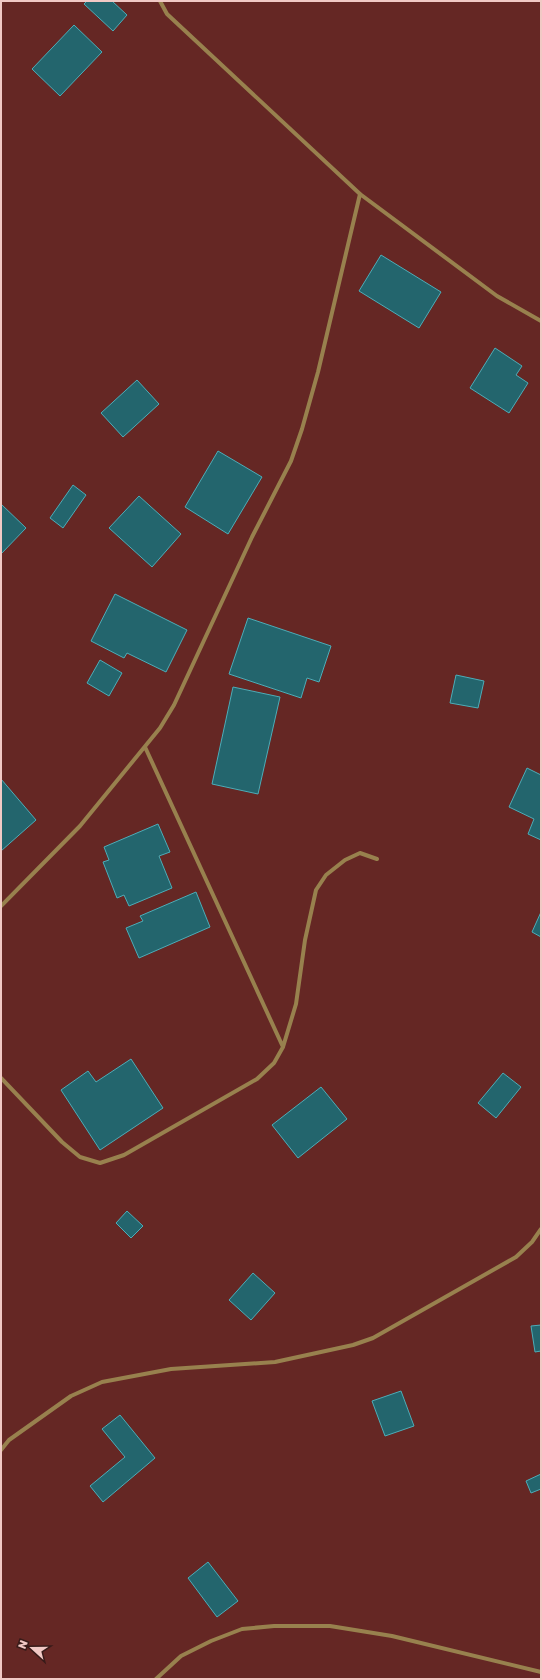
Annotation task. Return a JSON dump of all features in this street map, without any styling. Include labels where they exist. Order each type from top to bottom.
[{"type":"street","points":[[160,1],[167,14],[360,194],[497,296],[541,321]]},
{"type":"street","points":[[1,906],[80,826],[160,728],[174,705],[249,544],[291,460],[302,429],[318,372],[360,194]]},
{"type":"street","points":[[145,747],[283,1047]]},
{"type":"street","points":[[1,1078],[62,1142],[80,1157],[100,1163],[124,1155],[257,1079],[274,1064],[283,1047],[296,1004],[305,940],[316,890],[326,875],[345,860],[360,853],[377,859]]},
{"type":"street","points":[[1,1450],[9,1440],[71,1396],[102,1382],[170,1369],[274,1362],[353,1345],[373,1338],[516,1257],[532,1242],[541,1229]]},
{"type":"street","points":[[156,1679],[181,1656],[211,1641],[242,1629],[274,1626],[330,1626],[392,1636],[541,1672]]},
{"type":"building","points":[[87,1],[112,1],[127,15],[113,31],[84,4]]},
{"type":"building","points":[[74,25],[102,52],[60,96],[32,69]]},
{"type":"building","points":[[381,255],[441,292],[419,328],[359,291]]},
{"type":"building","points":[[495,348],[522,366],[516,375],[528,383],[509,413],[470,388]]},
{"type":"building","points":[[137,380],[159,404],[123,437],[101,413]]},
{"type":"building","points":[[218,451],[262,477],[228,534],[185,507]]},
{"type":"building","points":[[73,485],[86,495],[63,528],[50,518]]},
{"type":"building","points":[[139,496],[181,534],[152,567],[109,528]]},
{"type":"building","points":[[1,504],[26,528],[1,554]]},
{"type":"building","points":[[115,594],[187,630],[166,672],[127,653],[124,658],[91,641]]},
{"type":"building","points":[[248,618],[331,646],[319,682],[307,678],[301,698],[229,674]]},
{"type":"building","points":[[100,660],[122,673],[109,696],[87,683]]},
{"type":"building","points":[[456,675],[484,681],[478,708],[450,703]]},
{"type":"building","points":[[233,687],[280,697],[258,794],[212,784]]},
{"type":"building","points":[[527,768],[541,775],[541,840],[528,834],[534,819],[509,807]]},
{"type":"building","points":[[1,779],[36,820],[1,851]]},
{"type":"building","points":[[158,824],[170,852],[159,856],[172,888],[129,906],[124,895],[117,898],[103,862],[109,860],[104,847]]},
{"type":"building","points":[[196,892],[210,927],[139,958],[126,928],[143,921],[140,916]]},
{"type":"building","points":[[541,912],[541,937],[532,932]]},
{"type":"building","points":[[131,1059],[163,1108],[100,1150],[61,1090],[88,1071],[96,1082]]},
{"type":"building","points":[[503,1073],[521,1087],[496,1118],[478,1103]]},
{"type":"building","points":[[321,1087],[347,1119],[298,1158],[272,1125]]},
{"type":"building","points":[[127,1211],[143,1226],[131,1238],[116,1223]]},
{"type":"building","points":[[253,1273],[275,1293],[251,1320],[229,1300]]},
{"type":"building","points":[[541,1325],[541,1351],[535,1352],[531,1326]]},
{"type":"building","points":[[401,1391],[414,1426],[385,1436],[372,1401]]},
{"type":"building","points":[[120,1415],[155,1458],[103,1502],[90,1486],[125,1457],[102,1429]]},
{"type":"building","points":[[541,1474],[541,1489],[531,1493],[526,1481]]},
{"type":"building","points":[[208,1562],[238,1601],[217,1617],[188,1578]]}]
